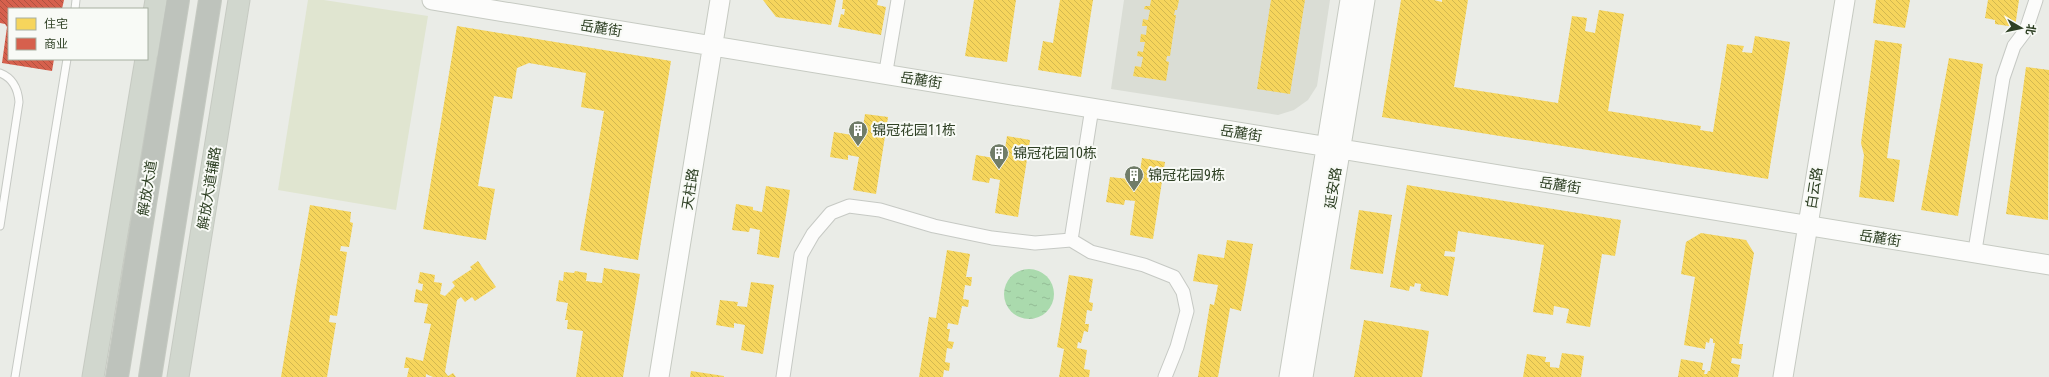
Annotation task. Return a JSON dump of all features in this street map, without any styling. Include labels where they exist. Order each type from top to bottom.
[{"type":"highway","name":"解放大道","points":[[117,377],[178,0]]},
{"type":"highway","points":[[150,377],[209,10],[222,0]]},
{"type":"main road","points":[[148,48],[156,0]]},
{"type":"main road","name":"解放大道辅路","points":[[178,377],[239,0]]},
{"type":"main road","points":[[93,377],[146,60]]},
{"type":"street","name":"岳麓街","points":[[432,0],[714,42],[887,65],[1334,143],[1805,221],[2049,265]]},
{"type":"street","name":"岳麓街","points":[[488,0],[714,42],[1092,108],[1334,143]]},
{"type":"street","name":"天柱路","points":[[659,377],[720,0]]},
{"type":"street","points":[[887,65],[898,0]]},
{"type":"street","name":"延安路","points":[[1303,377],[1334,143],[1350,0]]},
{"type":"street","name":"延安路","points":[[1288,377],[1334,143],[1365,0]]},
{"type":"street","name":"白云路","points":[[1783,377],[1838,0]]},
{"type":"street","name":"白云路","points":[[1776,377],[1845,0]]},
{"type":"street","points":[[1976,244],[2003,78],[2014,46],[2026,30],[2036,0]]},
{"type":"street","points":[[1071,240],[1092,108]]},
{"type":"street","points":[[783,377],[801,256],[813,234],[831,213],[849,206],[880,210],[934,226],[992,238],[1035,243],[1071,240],[1091,252],[1144,265],[1174,277],[1183,292],[1187,311],[1177,347],[1165,377]]},
{"type":"street","name":"岳麓街","points":[[1805,221],[1976,244],[2049,256]]},
{"type":"lane","points":[[15,377],[67,60]]},
{"type":"lane","points":[[0,73],[6,75],[16,87],[19,102],[0,226]]},
{"type":"shaded area","points":[[308,0],[324,0],[428,16],[396,210],[278,190]]},
{"type":"shaded area","points":[[1124,0],[1330,0],[1317,86],[1308,100],[1294,110],[1278,115],[1111,89]]},
{"type":"water","points":[[1024,269],[1034,269],[1047,276],[1054,289],[1054,299],[1047,312],[1034,319],[1024,319],[1015,315],[1008,308],[1004,299],[1004,289],[1008,280],[1015,273]]},
{"type":"building: 住宅","points":[[763,0],[836,0],[831,25],[776,17]]},
{"type":"building: 住宅","points":[[843,0],[878,0],[877,5],[886,7],[881,35],[838,27],[841,14],[844,15],[845,9],[842,9]]},
{"type":"building: 住宅","points":[[974,0],[1016,0],[1007,62],[965,56]]},
{"type":"building: 住宅","points":[[1060,0],[1093,0],[1081,77],[1038,70],[1043,41],[1053,43]]},
{"type":"building: 住宅","points":[[1151,0],[1179,0],[1177,10],[1175,10],[1174,15],[1176,15],[1170,56],[1167,56],[1166,61],[1169,62],[1166,81],[1133,76],[1135,66],[1141,67],[1143,57],[1137,56],[1138,51],[1143,52],[1145,42],[1140,42],[1141,34],[1146,35],[1147,26],[1142,26],[1143,19],[1148,20],[1150,10],[1144,9],[1145,6],[1150,6]]},
{"type":"building: 住宅","points":[[1271,0],[1305,0],[1290,94],[1257,89]]},
{"type":"building: 住宅","points":[[1401,0],[1434,0],[1442,2],[1442,0],[1468,0],[1454,87],[1558,103],[1572,16],[1587,18],[1585,31],[1595,33],[1599,10],[1624,14],[1608,111],[1701,126],[1700,130],[1713,132],[1727,44],[1744,46],[1742,52],[1752,53],[1755,36],[1790,42],[1768,179],[1382,117]]},
{"type":"building: 住宅","points":[[1876,0],[1910,0],[1905,28],[1873,23]]},
{"type":"building: 住宅","points":[[1988,0],[2019,0],[2015,27],[1995,24],[1995,20],[1985,18]]},
{"type":"building: 住宅","points":[[457,26],[671,61],[638,260],[580,250],[604,111],[581,107],[586,73],[529,63],[517,68],[512,99],[494,96],[478,186],[495,189],[486,240],[423,229]]},
{"type":"building: 住宅","points":[[1875,40],[1902,44],[1887,158],[1900,160],[1894,202],[1859,197],[1864,155],[1861,143]]},
{"type":"building: 住宅","points":[[1949,58],[1983,64],[1958,216],[1921,210]]},
{"type":"building: 住宅","points":[[2026,67],[2049,70],[2048,220],[2006,214]]},
{"type":"building: 住宅","name":"锦冠花园11栋","points":[[865,114],[888,117],[876,194],[853,190],[859,157],[848,155],[848,160],[830,157],[834,132],[852,135],[852,138],[861,139]]},
{"type":"building: 住宅","name":"锦冠花园10栋","points":[[1007,136],[1030,140],[1018,217],[995,213],[1000,180],[990,178],[989,183],[972,180],[976,155],[994,158],[993,161],[1003,162]]},
{"type":"building: 住宅","name":"锦冠花园9栋","points":[[1142,158],[1165,162],[1153,239],[1130,235],[1135,201],[1125,200],[1124,205],[1106,202],[1110,177],[1128,179],[1128,183],[1138,185]]},
{"type":"building: 住宅","points":[[1407,185],[1621,220],[1615,256],[1602,254],[1590,327],[1566,323],[1569,309],[1554,306],[1553,315],[1533,312],[1544,245],[1458,231],[1455,252],[1445,251],[1444,256],[1455,257],[1448,296],[1420,291],[1421,284],[1415,283],[1414,287],[1410,286],[1409,291],[1390,287]]},
{"type":"building: 住宅","points":[[766,186],[790,190],[779,258],[757,254],[760,230],[750,228],[749,232],[732,230],[736,204],[753,207],[753,210],[762,212]]},
{"type":"building: 住宅","points":[[310,205],[351,212],[350,222],[353,223],[349,247],[341,246],[340,251],[347,252],[337,316],[330,315],[329,322],[336,323],[327,377],[281,377]]},
{"type":"building: 住宅","points":[[1359,210],[1392,215],[1383,274],[1350,269]]},
{"type":"building: 住宅","points":[[1701,233],[1746,240],[1754,253],[1739,344],[1743,344],[1741,359],[1732,358],[1731,363],[1740,365],[1738,377],[1678,377],[1681,359],[1703,363],[1702,370],[1705,370],[1704,374],[1707,374],[1708,371],[1710,371],[1715,343],[1713,343],[1713,339],[1710,338],[1709,343],[1706,342],[1705,349],[1684,345],[1695,277],[1681,274],[1686,242]]},
{"type":"building: 住宅","points":[[1227,240],[1253,244],[1241,311],[1230,308],[1218,377],[1198,377],[1210,304],[1214,305],[1218,285],[1193,281],[1198,254],[1224,258]]},
{"type":"building: 住宅","points":[[947,250],[970,254],[966,277],[972,277],[971,286],[965,285],[963,299],[969,300],[968,307],[962,306],[958,325],[948,323],[947,329],[950,329],[948,341],[954,342],[952,349],[947,348],[945,362],[950,363],[949,371],[944,370],[943,377],[919,377],[929,317],[936,318]]},
{"type":"building: 住宅","points":[[478,261],[496,287],[475,301],[472,297],[465,302],[461,297],[457,300],[445,372],[448,376],[453,373],[456,377],[433,377],[426,374],[426,377],[407,377],[409,368],[404,368],[406,357],[423,361],[431,324],[424,323],[428,304],[414,302],[416,289],[422,291],[423,284],[418,283],[420,272],[435,275],[434,282],[442,283],[440,294],[445,296],[455,286],[452,282],[472,269],[470,267]]},
{"type":"building: 住宅","points":[[604,268],[640,274],[623,377],[576,377],[583,331],[567,329],[568,320],[565,320],[568,303],[556,301],[559,280],[563,281],[564,272],[574,273],[575,271],[587,273],[586,281],[602,283]]},
{"type":"building: 住宅","points":[[1069,275],[1093,279],[1089,302],[1093,303],[1092,311],[1087,310],[1085,324],[1089,324],[1088,332],[1084,331],[1081,343],[1078,342],[1077,348],[1087,350],[1084,369],[1090,370],[1089,377],[1059,377],[1064,349],[1057,347]]},
{"type":"building: 住宅","points":[[751,282],[774,285],[763,354],[741,350],[745,325],[734,323],[734,328],[716,325],[720,300],[738,302],[737,306],[747,307]]},
{"type":"building: 住宅","points":[[1364,320],[1429,331],[1422,377],[1354,377]]},
{"type":"building: 住宅","points":[[1562,353],[1584,356],[1581,377],[1523,377],[1527,354],[1546,357],[1545,362],[1550,362],[1550,367],[1559,368]]},
{"type":"building: 住宅","points":[[691,371],[724,376],[724,377],[690,377]]},
{"type":"building: 商业","points":[[0,0],[64,0],[62,8],[8,8],[8,60],[54,60],[52,71],[2,63],[7,27],[5,24],[0,23]]},
{"type":"place","name":"锦冠花园11栋","points":[[858,147]]},
{"type":"place","name":"锦冠花园10栋","points":[[999,170]]},
{"type":"place","name":"锦冠花园9栋","points":[[1134,192]]}]
